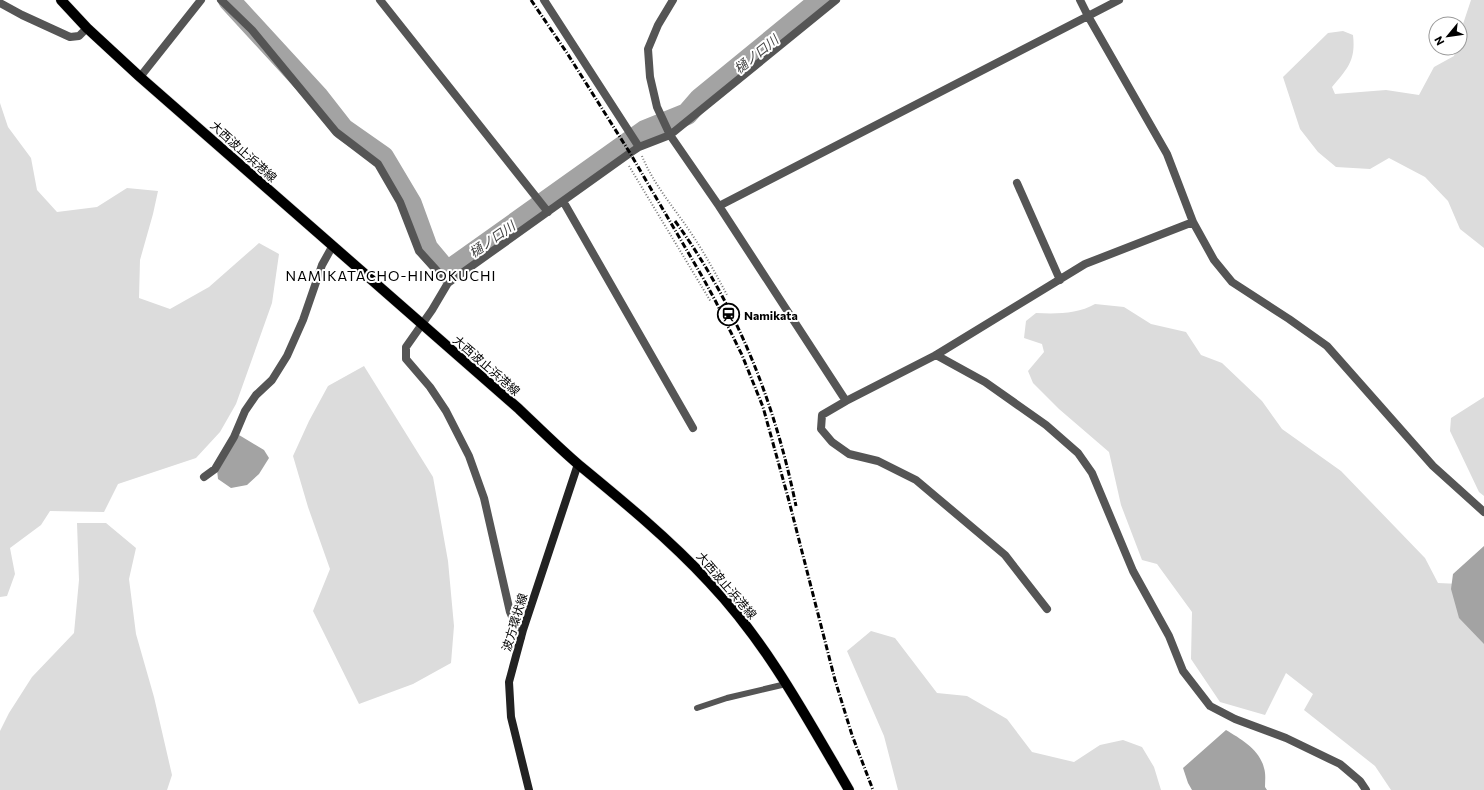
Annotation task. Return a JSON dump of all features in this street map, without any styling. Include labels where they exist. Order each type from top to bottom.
[{"type":"main road","name":"大西波止浜港線","points":[[61,0],[87,28],[140,77],[519,410],[578,464],[665,537],[710,582],[745,624],[786,684],[849,790]]},
{"type":"main road","name":"波方環状線","points":[[529,790],[511,717],[509,682],[521,637],[578,464]]},
{"type":"street","points":[[140,77],[201,0]]},
{"type":"street","points":[[221,0],[252,30],[336,132],[378,164],[400,202],[419,251],[448,283]]},
{"type":"street","points":[[380,0],[548,212]]},
{"type":"street","points":[[544,0],[639,147]]},
{"type":"street","points":[[673,0],[658,25],[648,49],[650,77],[657,107],[670,135],[719,206],[846,401]]},
{"type":"street","points":[[521,637],[510,612],[490,520],[469,456],[446,411],[430,387],[406,358],[406,347],[422,325],[448,283],[639,147],[670,135],[836,0]]},
{"type":"street","points":[[1080,0],[1167,154],[1193,222],[1214,260],[1232,282],[1289,319],[1326,346],[1434,466],[1484,512]]},
{"type":"street","points":[[719,206],[1119,0]]},
{"type":"street","points":[[0,3],[22,15],[70,36],[78,36],[87,28]]},
{"type":"street","points":[[1017,183],[1060,280]]},
{"type":"street","points":[[563,201],[693,428]]},
{"type":"street","points":[[1047,609],[1005,556],[916,480],[878,461],[849,454],[832,442],[821,429],[822,415],[846,401],[936,355],[1085,264],[1193,222]]},
{"type":"street","points":[[204,477],[215,469],[234,438],[245,411],[256,395],[272,380],[287,356],[303,320],[322,265],[332,247]]},
{"type":"street","points":[[936,355],[985,382],[1046,425],[1078,453],[1092,473],[1133,570],[1169,636],[1183,671],[1210,706],[1235,718],[1286,738],[1340,764],[1360,781],[1366,790]]},
{"type":"lane","points":[[697,708],[727,698],[786,684]]},
{"type":"path","points":[[639,147],[646,165],[666,198],[695,238],[727,295]]},
{"type":"path","points":[[624,157],[711,302]]},
{"type":"shaded area","points":[[1471,0],[1484,0],[1484,248],[1460,229],[1448,201],[1425,177],[1389,158],[1370,169],[1336,167],[1318,152],[1300,129],[1283,77],[1328,33],[1343,31],[1353,35],[1353,52],[1352,58],[1346,69],[1332,87],[1335,94],[1386,90],[1419,95],[1434,67],[1454,56],[1468,56],[1468,16],[1466,16]]},
{"type":"shaded area","points":[[0,103],[8,127],[31,158],[37,190],[57,212],[97,207],[127,188],[158,191],[140,260],[139,298],[170,309],[209,287],[259,243],[279,254],[272,303],[236,404],[220,432],[196,458],[118,484],[104,512],[50,511],[41,525],[10,548],[15,574],[7,596],[0,597]]},
{"type":"shaded area","points":[[1095,304],[1124,307],[1151,324],[1186,332],[1201,355],[1222,363],[1262,401],[1282,429],[1341,471],[1425,558],[1438,583],[1460,584],[1484,609],[1484,790],[1391,790],[1375,766],[1304,710],[1313,694],[1286,673],[1265,715],[1220,702],[1191,659],[1192,612],[1157,564],[1142,560],[1121,505],[1109,452],[1059,409],[1033,383],[1028,371],[1044,352],[1042,344],[1024,338],[1026,321],[1036,313],[1074,312]]},
{"type":"shaded area","points":[[364,366],[433,477],[448,561],[454,626],[451,663],[413,684],[359,704],[313,611],[330,569],[308,507],[293,456],[309,421],[328,386]]},
{"type":"shaded area","points":[[1484,397],[1484,496],[1479,492],[1450,431],[1451,418]]},
{"type":"shaded area","points":[[239,435],[264,450],[269,458],[259,474],[247,485],[231,488],[218,479],[217,470]]},
{"type":"shaded area","points":[[77,523],[106,523],[136,548],[129,579],[136,634],[154,697],[172,775],[167,790],[0,790],[0,731],[9,713],[32,677],[74,633],[79,580]]},
{"type":"shaded area","points":[[1484,546],[1484,644],[1459,618],[1451,589],[1453,574]]},
{"type":"shaded area","points":[[871,631],[895,638],[937,693],[967,696],[1007,719],[1032,752],[1074,762],[1100,745],[1123,740],[1142,747],[1154,767],[1161,790],[898,790],[884,736],[847,651]]},
{"type":"shaded area","points":[[1226,730],[1238,737],[1254,750],[1262,762],[1265,770],[1265,787],[1267,790],[1192,790],[1183,768]]},
{"type":"waterway","name":"樋ノ口川","points":[[229,0],[318,97],[343,129],[383,157],[411,204],[427,248],[447,272],[645,131],[687,114],[700,99],[821,0]]},
{"type":"railway","points":[[531,0],[567,53],[630,153],[703,278],[742,355],[763,407],[835,680],[852,735],[873,790]]},
{"type":"railway","points":[[675,221],[697,253],[717,287],[735,321],[751,357],[777,430],[796,506]]},
{"type":"place","name":"Namikata","points":[[729,315]]},
{"type":"district","name":"NAMIKATACHO-HINOKUCHI","points":[[391,275]]}]
